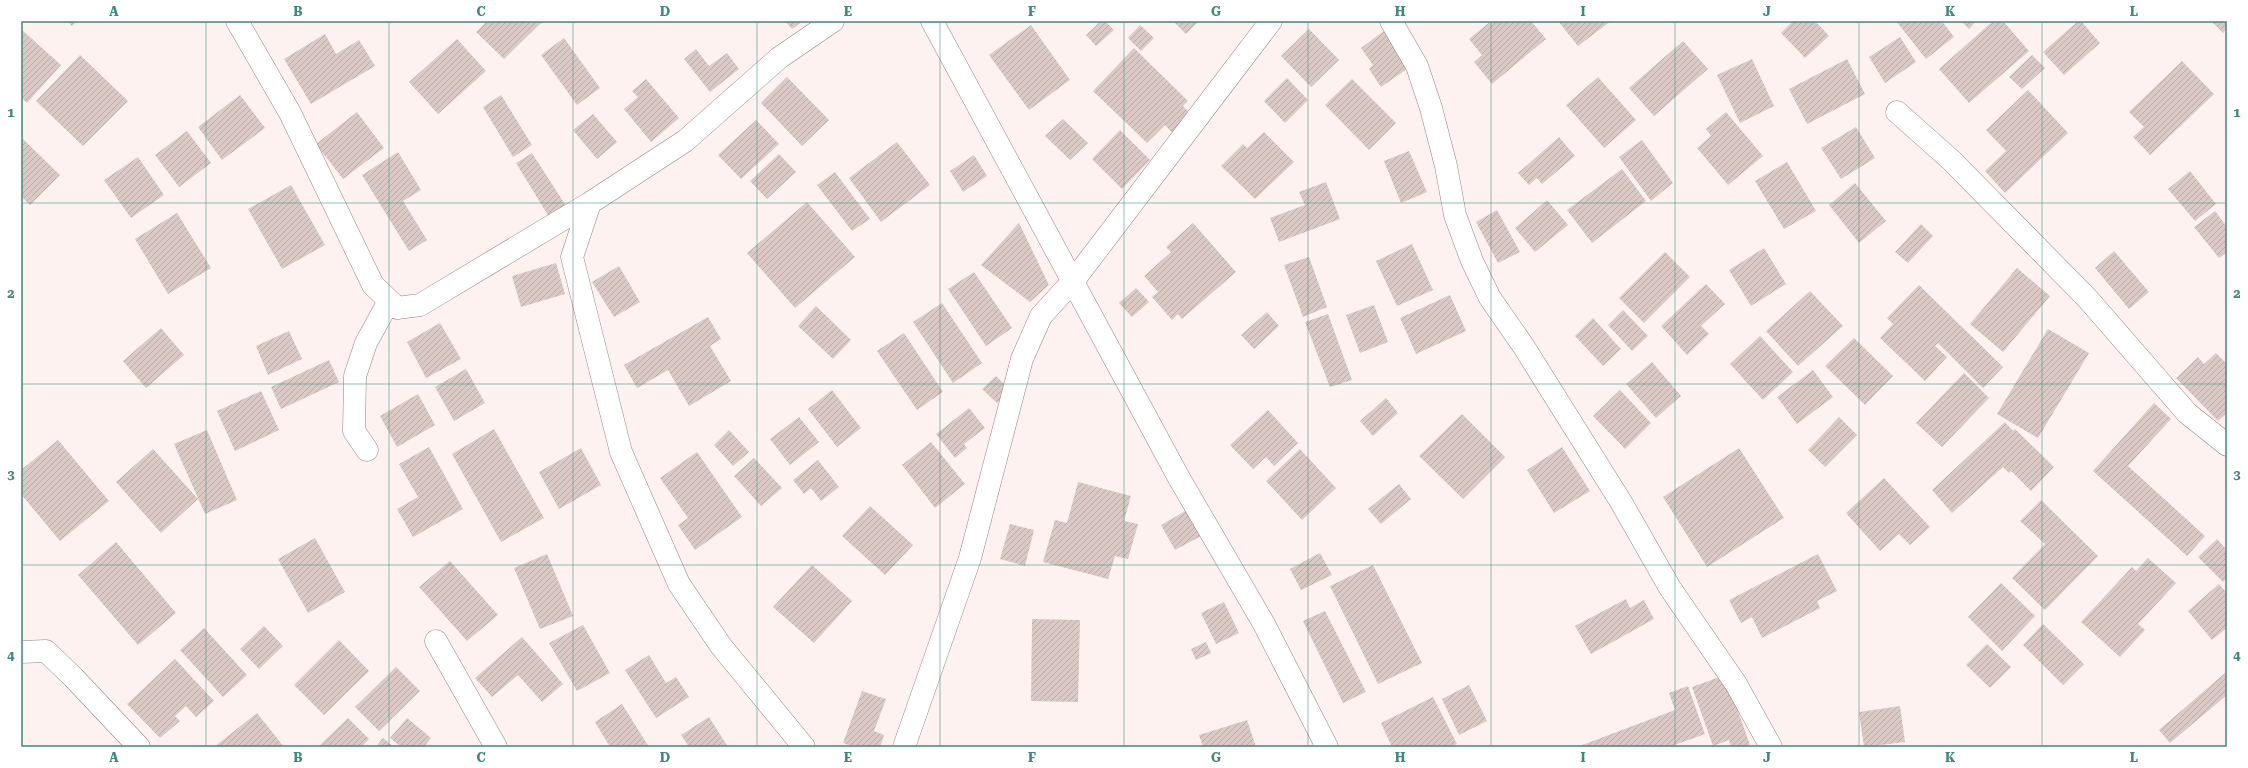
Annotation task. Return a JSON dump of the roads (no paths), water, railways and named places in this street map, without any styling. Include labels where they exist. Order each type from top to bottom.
[{"type":"street","points":[[237,21],[290,113],[373,285],[397,308],[420,305],[590,203],[685,141],[779,58],[833,21]]},
{"type":"street","points":[[932,21],[1074,280],[1179,478],[1264,624],[1327,747]]},
{"type":"street","points":[[904,747],[970,558],[1022,359],[1041,316],[1074,280],[1271,21]]},
{"type":"street","points":[[1391,21],[1417,66],[1433,116],[1455,215],[1472,261],[1490,298],[1537,367],[1621,502],[1670,588],[1736,684],[1771,747]]},
{"type":"street","points":[[1897,112],[1951,160],[2087,298],[2187,413],[2227,445]]},
{"type":"street","points":[[590,203],[572,257],[621,452],[679,584],[721,646],[804,747]]},
{"type":"street","points":[[367,450],[354,431],[355,376],[366,343],[389,301]]},
{"type":"street","points":[[436,641],[496,747]]},
{"type":"street","points":[[21,652],[46,651],[139,747]]}]
